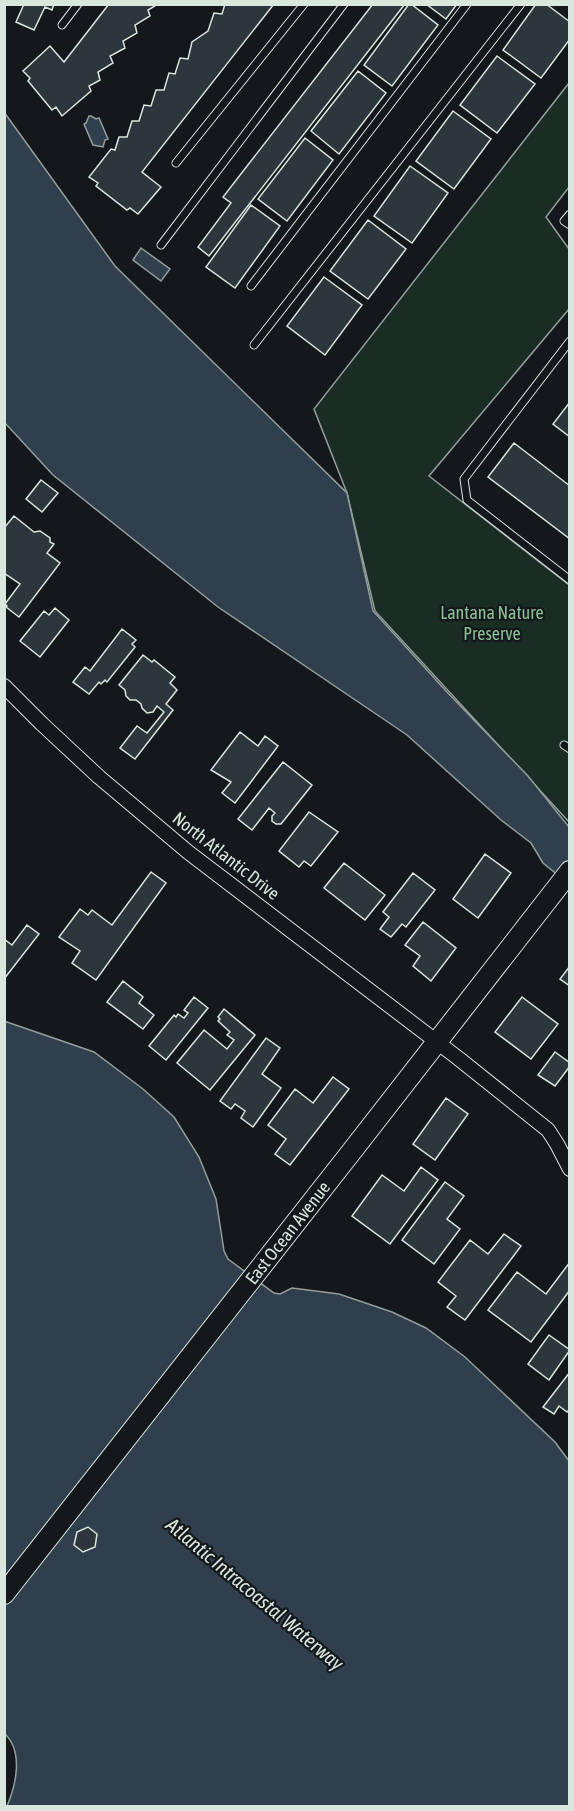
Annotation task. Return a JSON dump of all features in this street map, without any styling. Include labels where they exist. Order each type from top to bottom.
[{"type":"main road","name":"East Ocean Avenue","points":[[4,1594],[570,871]]},
{"type":"street","name":"North Atlantic Drive","points":[[4,686],[99,777],[188,852],[304,939],[563,1143],[570,1169]]},
{"type":"lane","points":[[62,25],[78,4]]},
{"type":"lane","points":[[176,163],[304,4]]},
{"type":"lane","points":[[161,245],[344,4]]},
{"type":"lane","points":[[251,286],[467,4]]},
{"type":"lane","points":[[254,345],[521,4]]},
{"type":"lane","points":[[570,214],[564,221],[570,225]]},
{"type":"lane","points":[[570,341],[465,479],[467,500],[570,580]]},
{"type":"green space","name":"Lantana Nature Preserve","points":[[569,83],[569,187],[546,217],[569,249],[569,309],[429,476],[569,585],[569,822],[375,611],[347,493],[314,409]]},
{"type":"water","points":[[4,112],[115,266],[347,493],[373,611],[528,776],[569,827],[569,884],[543,863],[531,843],[501,820],[407,735],[218,607],[53,475],[5,423]]},
{"type":"water","points":[[89,116],[99,118],[108,139],[105,140],[103,147],[93,145],[84,124]]},
{"type":"water","points":[[141,248],[170,269],[161,281],[133,260]]},
{"type":"water","name":"Atlantic Intracoastal Waterway","points":[[4,1021],[94,1052],[143,1089],[174,1117],[199,1157],[216,1199],[224,1251],[228,1259],[274,1293],[280,1294],[292,1288],[339,1294],[392,1312],[426,1328],[465,1357],[555,1442],[569,1461],[569,1806],[7,1806],[15,1778],[16,1758],[10,1740],[4,1733]]},
{"type":"building","points":[[24,4],[54,4],[52,10],[45,7],[34,30],[16,22]]},
{"type":"building","points":[[109,4],[158,4],[148,10],[150,16],[135,25],[137,33],[123,41],[125,48],[110,56],[113,63],[98,72],[100,80],[89,86],[91,91],[62,116],[56,107],[52,110],[28,81],[30,78],[23,71],[50,46],[64,62]]},
{"type":"building","points":[[225,4],[274,4],[142,172],[161,187],[138,214],[130,208],[127,210],[96,186],[98,183],[89,177],[111,149],[115,150],[119,137],[127,137],[132,121],[139,121],[144,105],[151,106],[156,90],[164,90],[169,73],[175,74],[180,58],[188,59],[192,42],[208,31],[214,13],[222,14]]},
{"type":"building","points":[[373,4],[405,4],[209,256],[198,247],[231,203],[223,197]]},
{"type":"building","points":[[409,4],[438,25],[392,86],[364,65]]},
{"type":"building","points":[[426,4],[457,4],[446,19]]},
{"type":"building","points":[[536,4],[546,4],[570,22],[570,39],[541,78],[503,50]]},
{"type":"building","points":[[497,56],[535,84],[497,133],[460,105]]},
{"type":"building","points":[[358,71],[386,93],[339,154],[311,131]]},
{"type":"building","points":[[453,111],[491,139],[454,189],[416,161]]},
{"type":"building","points":[[305,138],[333,160],[287,221],[258,199]]},
{"type":"building","points":[[410,166],[448,193],[412,243],[374,216]]},
{"type":"building","points":[[251,205],[280,226],[235,288],[206,267]]},
{"type":"building","points":[[368,220],[406,249],[368,299],[330,271]]},
{"type":"building","points":[[324,277],[362,305],[325,355],[287,326]]},
{"type":"building","points":[[570,402],[570,437],[553,424]]},
{"type":"building","points":[[514,443],[570,486],[570,539],[488,477]]},
{"type":"building","points":[[41,480],[58,493],[42,512],[26,499]]},
{"type":"building","points":[[14,516],[34,532],[40,531],[50,538],[50,542],[54,544],[47,553],[60,563],[19,617],[5,604],[20,584],[4,573],[4,528]]},
{"type":"building","points":[[55,608],[69,620],[40,657],[20,641],[44,611],[49,615]]},
{"type":"building","points":[[122,629],[136,640],[132,644],[135,647],[107,682],[105,680],[101,684],[99,682],[89,694],[73,682],[85,667],[90,671]]},
{"type":"building","points":[[143,655],[152,662],[154,660],[175,677],[170,683],[177,690],[166,704],[173,710],[135,759],[120,748],[137,726],[147,733],[164,712],[157,706],[153,712],[147,713],[141,704],[126,696],[125,690],[119,685]]},
{"type":"building","points":[[240,732],[258,746],[265,736],[278,746],[235,803],[222,793],[231,782],[211,770]]},
{"type":"building","points":[[283,762],[312,785],[281,824],[272,821],[275,813],[269,808],[252,830],[238,819]]},
{"type":"building","points":[[309,812],[338,832],[311,866],[304,861],[299,867],[279,851]]},
{"type":"building","points":[[485,854],[511,873],[478,918],[453,899]]},
{"type":"building","points":[[344,863],[385,895],[365,920],[324,888]]},
{"type":"building","points":[[151,872],[166,883],[96,980],[72,963],[80,951],[59,937],[80,909],[88,915],[92,910],[112,925]]},
{"type":"building","points":[[413,873],[435,890],[406,927],[402,924],[391,937],[380,929],[389,917],[383,912]]},
{"type":"building","points":[[423,922],[456,948],[431,981],[413,966],[420,956],[405,945]]},
{"type":"building","points":[[27,925],[39,934],[4,979],[4,939],[12,945]]},
{"type":"building","points":[[570,966],[570,986],[560,979]]},
{"type":"building","points":[[123,981],[143,997],[139,1003],[154,1015],[143,1029],[107,1002]]},
{"type":"building","points":[[194,997],[208,1008],[166,1060],[149,1046],[174,1015],[176,1017],[178,1014],[184,1018],[188,1013],[184,1010]]},
{"type":"building","points":[[522,997],[558,1024],[531,1059],[495,1032]]},
{"type":"building","points":[[224,1009],[255,1035],[210,1090],[177,1063],[204,1030],[227,1049],[234,1040],[227,1035],[230,1032],[218,1021]]},
{"type":"building","points":[[266,1038],[280,1048],[262,1074],[281,1088],[253,1127],[241,1118],[245,1111],[235,1104],[231,1109],[220,1101]]},
{"type":"building","points":[[555,1052],[570,1063],[570,1066],[555,1086],[538,1075]]},
{"type":"building","points":[[333,1077],[349,1089],[290,1165],[275,1154],[286,1139],[268,1125],[295,1089],[313,1103]]},
{"type":"building","points":[[446,1098],[468,1114],[435,1160],[413,1144]]},
{"type":"building","points":[[421,1167],[438,1180],[390,1244],[352,1216],[382,1175],[404,1191]]},
{"type":"building","points":[[445,1182],[464,1196],[447,1219],[460,1229],[434,1264],[402,1240]]},
{"type":"building","points":[[504,1234],[521,1246],[465,1320],[447,1307],[456,1296],[438,1282],[470,1240],[488,1254]]},
{"type":"building","points":[[570,1262],[570,1290],[531,1342],[488,1310],[517,1272],[546,1294]]},
{"type":"building","points":[[549,1335],[570,1350],[549,1380],[528,1364]]},
{"type":"building","points":[[570,1372],[570,1409],[567,1412],[559,1406],[554,1414],[543,1407]]},
{"type":"building","points":[[88,1527],[97,1534],[95,1547],[83,1552],[74,1545],[77,1532]]}]
